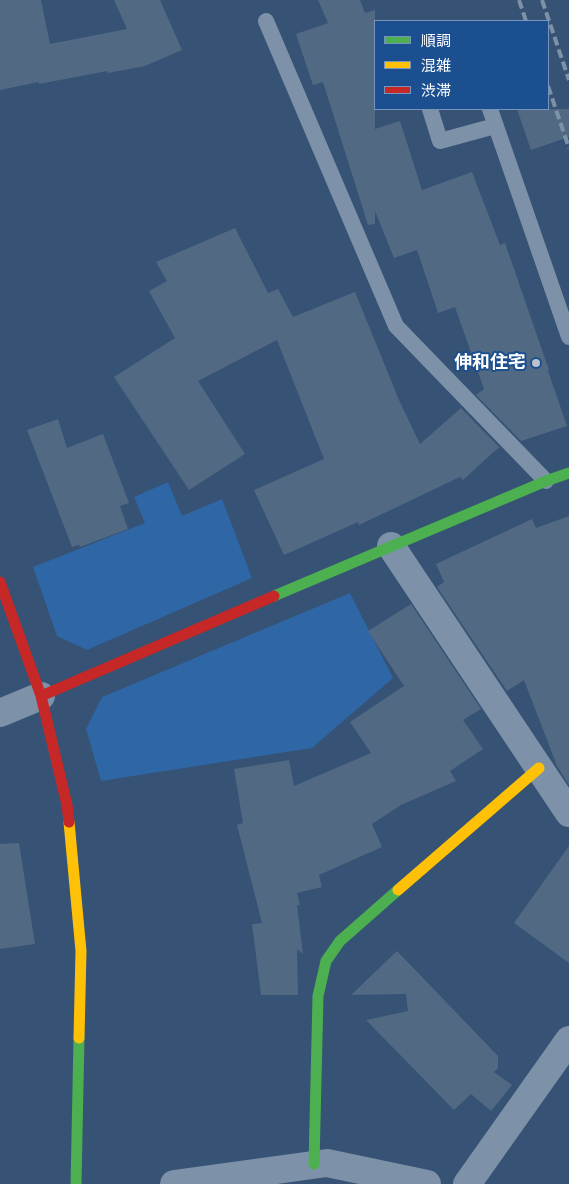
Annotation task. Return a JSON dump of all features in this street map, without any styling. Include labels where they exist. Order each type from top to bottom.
[{"type":"street","points":[[0,713],[391,546],[569,473]]},
{"type":"street","points":[[391,546],[569,813]]},
{"type":"street","points":[[0,582],[41,696],[67,805],[81,951],[76,1184]]},
{"type":"street","points":[[314,1164],[318,996],[326,961],[340,941],[539,768]]},
{"type":"street","points":[[467,1184],[569,1040]]},
{"type":"street","points":[[174,1184],[328,1163],[428,1184]]},
{"type":"lane","points":[[266,21],[396,326],[546,481]]},
{"type":"lane","points":[[430,110],[440,141],[495,126]]},
{"type":"lane","points":[[490,110],[569,337]]},
{"type":"shaded area","points":[[168,482],[182,516],[222,499],[252,578],[87,650],[57,636],[33,567],[145,523],[134,497]]},
{"type":"shaded area","points":[[350,593],[393,678],[312,748],[101,781],[86,729],[102,697]]},
{"type":"building","points":[[0,0],[41,0],[50,44],[127,29],[114,0],[160,0],[182,50],[145,66],[39,84],[39,82],[0,90]]},
{"type":"building","points":[[318,0],[360,0],[365,13],[375,10],[375,129],[400,121],[422,190],[472,172],[500,245],[505,243],[567,426],[521,441],[476,395],[484,389],[455,307],[438,313],[417,250],[394,258],[375,211],[375,224],[368,225],[323,82],[313,85],[296,34],[328,23]]},
{"type":"building","points":[[569,109],[569,137],[531,150],[517,110]]},
{"type":"building","points":[[235,228],[268,293],[278,289],[293,317],[355,292],[399,400],[420,444],[461,408],[500,448],[463,480],[460,477],[359,525],[358,522],[284,555],[254,490],[324,459],[277,340],[198,381],[245,454],[189,490],[114,377],[175,338],[149,291],[167,281],[156,262]]},
{"type":"building","points":[[58,419],[67,448],[103,434],[129,503],[120,506],[128,529],[80,547],[79,545],[72,547],[27,430]]},
{"type":"building","points":[[569,516],[569,785],[557,766],[524,680],[507,691],[437,587],[444,582],[436,564],[532,519],[536,528]]},
{"type":"building","points":[[411,604],[481,709],[463,720],[483,749],[450,771],[456,781],[401,805],[372,824],[382,847],[319,875],[322,887],[297,893],[300,905],[297,905],[303,954],[297,949],[298,995],[261,995],[252,924],[262,923],[237,825],[243,823],[234,769],[289,760],[294,786],[371,753],[350,722],[404,686],[368,631]]},
{"type":"building","points":[[19,843],[35,944],[0,949],[0,844]]},
{"type":"building","points":[[569,846],[569,963],[514,923]]},
{"type":"building","points":[[397,951],[498,1056],[498,1068],[494,1072],[512,1085],[491,1111],[471,1094],[454,1110],[366,1020],[408,1011],[406,994],[351,995]]},
{"type":"railway","points":[[519,0],[526,20]]},
{"type":"railway","points":[[542,0],[549,20]]},
{"type":"railway","points":[[549,21],[569,80]]},
{"type":"railway","points":[[549,89],[569,148]]},
{"type":"traffic: fast","points":[[274,596],[569,473]]},
{"type":"traffic: fast","points":[[314,1164],[318,996],[326,961],[340,941],[398,890]]},
{"type":"traffic: fast","points":[[76,1184],[79,1038]]},
{"type":"traffic: slow","points":[[398,890],[539,768]]},
{"type":"traffic: slow","points":[[69,822],[81,951],[79,1038]]},
{"type":"traffic: jam","points":[[0,582],[41,696],[67,805],[69,822]]},
{"type":"traffic: jam","points":[[41,696],[274,596]]},
{"type":"place","name":"伸和住宅","points":[[536,363]]}]
